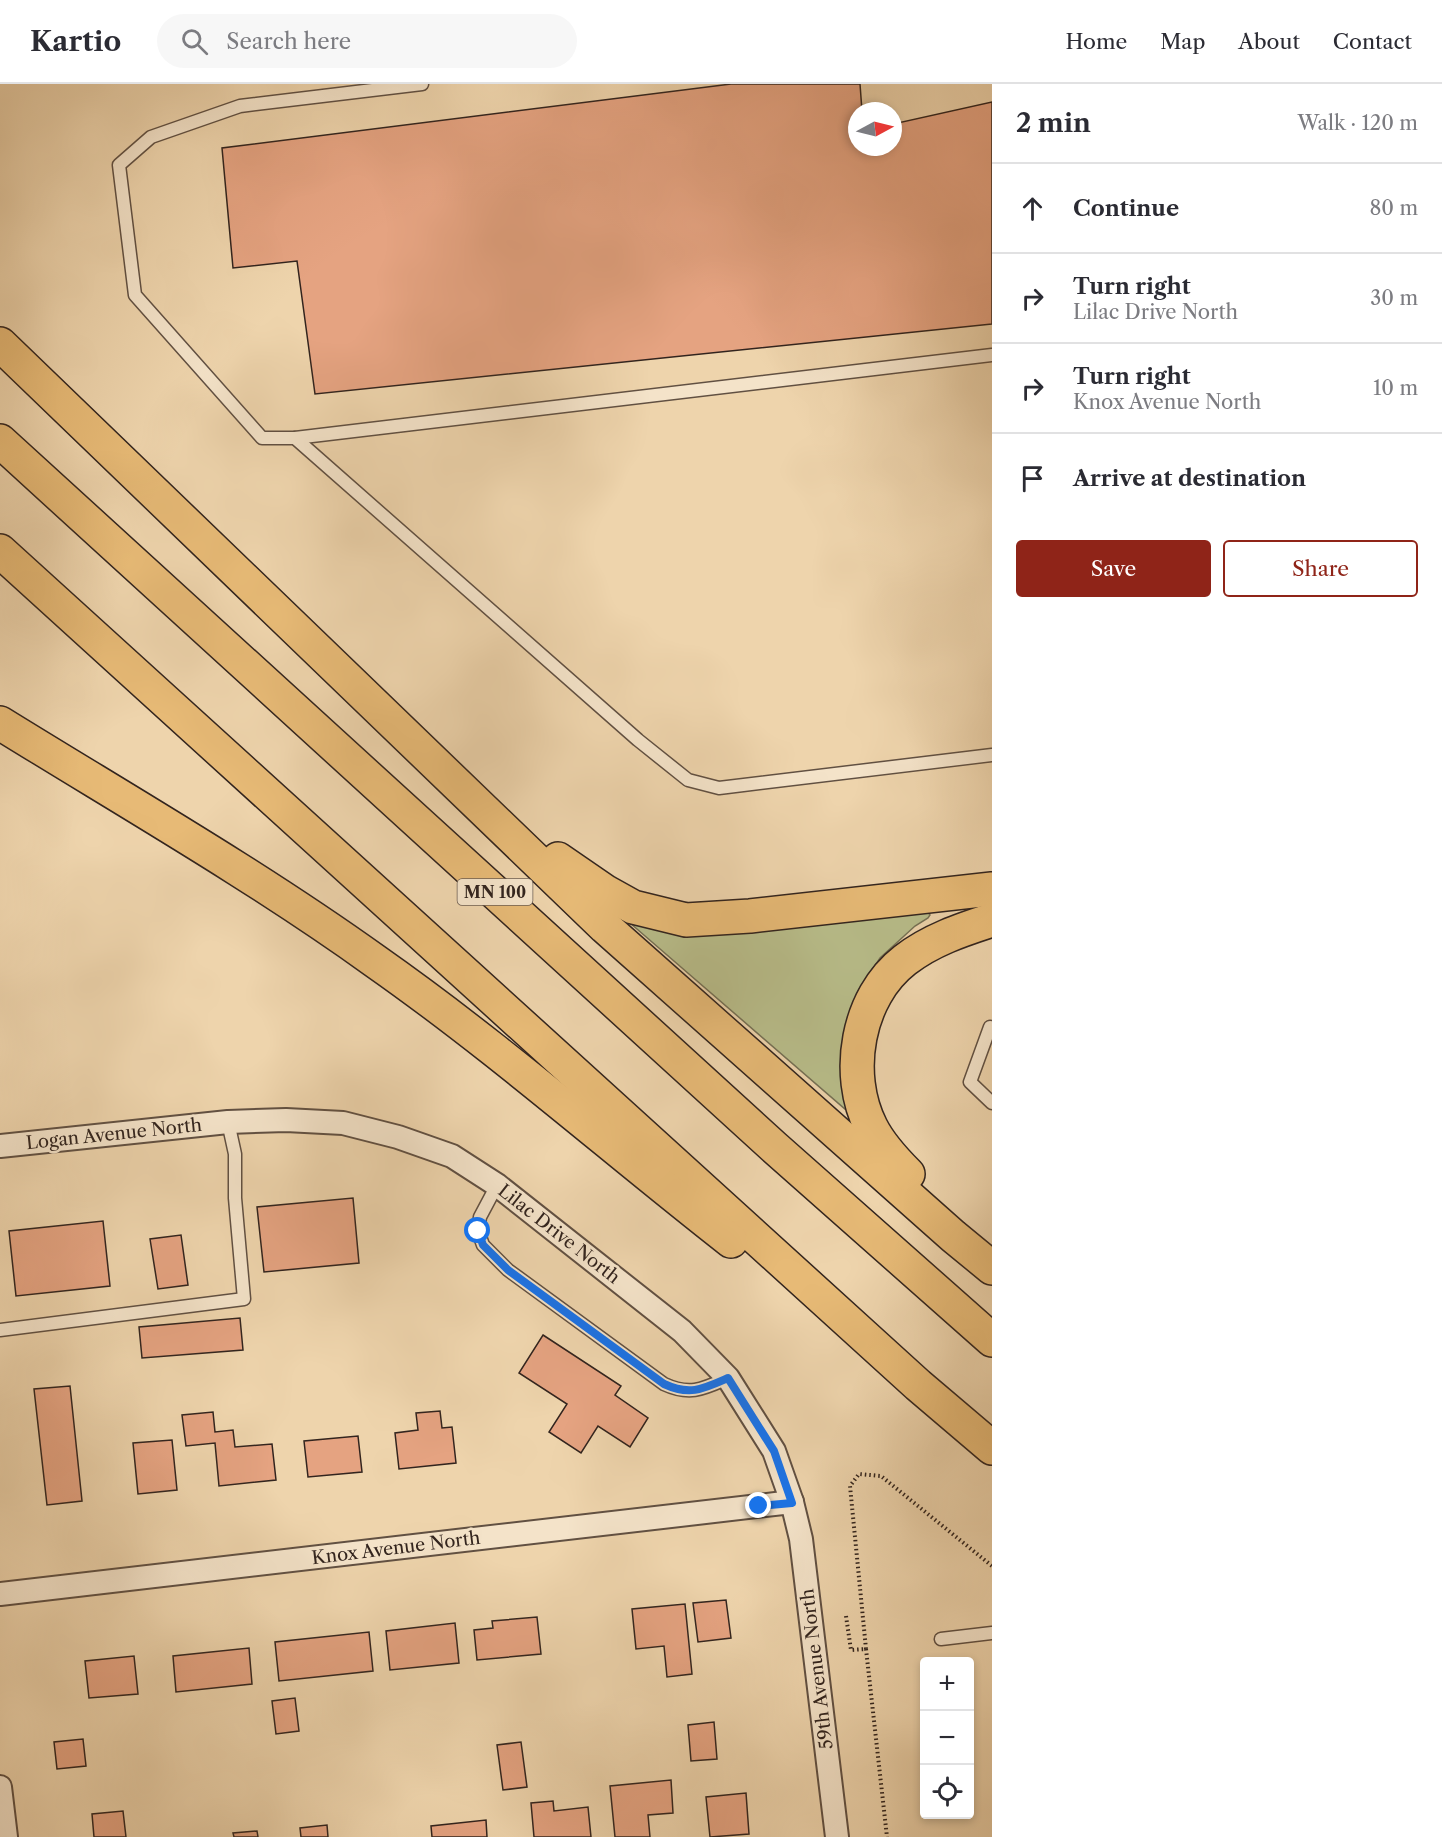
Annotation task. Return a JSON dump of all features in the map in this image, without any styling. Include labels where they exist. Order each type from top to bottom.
[{"type":"highway","points":[[0,344],[605,927],[992,1268]]},
{"type":"highway","points":[[0,375],[196,532]]},
{"type":"highway","name":"MN 100","points":[[0,441],[774,1147],[992,1341]]},
{"type":"highway","points":[[0,551],[918,1385],[992,1448]]},
{"type":"highway","points":[[0,723],[236,868],[383,966],[542,1087],[679,1200],[918,1385]]},
{"type":"highway","points":[[482,808],[606,892],[633,907],[686,920],[750,916],[992,889]]},
{"type":"highway","points":[[992,920],[955,932],[931,943],[904,961],[887,977],[873,998],[864,1019],[858,1062],[859,1086],[864,1109],[872,1128],[889,1154],[992,1262]]},
{"type":"street","name":"Lilac Drive North","points":[[228,1122],[286,1120],[343,1123],[398,1137],[452,1156],[497,1185],[682,1331],[728,1378],[774,1451],[792,1503]]},
{"type":"street","name":"Logan Avenue North","points":[[0,1146],[228,1122]]},
{"type":"street","name":"Knox Avenue North","points":[[0,1594],[792,1503]]},
{"type":"street","name":"59th Avenue North","points":[[792,1503],[801,1539],[837,1837]]},
{"type":"street","points":[[0,1787],[6,1837]]},
{"type":"lane","points":[[422,84],[240,106],[151,137],[119,165],[135,296],[262,438],[295,438],[992,356]]},
{"type":"lane","points":[[295,438],[638,740],[688,780],[719,788],[992,755]]},
{"type":"lane","points":[[990,1027],[970,1082],[992,1103]]},
{"type":"lane","points":[[0,1330],[244,1299],[234,1198],[235,1154],[228,1122]]},
{"type":"lane","points":[[497,1185],[480,1217],[478,1231],[483,1245],[508,1270],[664,1384],[679,1390],[701,1390],[728,1378]]},
{"type":"lane","points":[[941,1639],[992,1633]]},
{"type":"path","points":[[887,1837],[850,1486],[860,1474],[881,1476],[992,1566]]},
{"type":"path","points":[[846,1616],[851,1650],[866,1648]]},
{"type":"green space","points":[[927,910],[930,915],[928,918],[915,926],[880,958],[855,1002],[850,1101],[845,1109],[630,923]]},
{"type":"building","points":[[731,84],[860,84],[861,102],[848,102],[848,156],[902,156],[902,122],[992,102],[992,324],[315,394],[297,261],[233,268],[222,148]]},
{"type":"building","points":[[353,1198],[359,1263],[264,1272],[257,1207]]},
{"type":"building","points":[[103,1221],[110,1286],[16,1296],[9,1231]]},
{"type":"building","points":[[181,1235],[188,1285],[158,1289],[150,1239]]},
{"type":"building","points":[[240,1318],[243,1350],[142,1358],[139,1327]]},
{"type":"building","points":[[543,1335],[621,1386],[615,1395],[648,1418],[630,1447],[598,1426],[581,1453],[549,1432],[567,1404],[519,1373]]},
{"type":"building","points":[[70,1386],[82,1501],[47,1505],[34,1389]]},
{"type":"building","points":[[440,1411],[442,1428],[452,1427],[456,1463],[399,1469],[395,1433],[418,1430],[416,1413]]},
{"type":"building","points":[[213,1412],[215,1432],[233,1430],[235,1447],[272,1444],[276,1480],[219,1486],[215,1443],[186,1446],[182,1415]]},
{"type":"building","points":[[358,1436],[362,1472],[308,1477],[304,1441]]},
{"type":"building","points":[[172,1440],[177,1490],[138,1494],[133,1443]]},
{"type":"building","points":[[726,1600],[731,1638],[698,1642],[693,1603]]},
{"type":"building","points":[[685,1604],[692,1674],[667,1677],[664,1646],[636,1649],[632,1609]]},
{"type":"building","points":[[537,1617],[541,1654],[477,1660],[474,1630],[493,1628],[492,1621]]},
{"type":"building","points":[[455,1623],[459,1663],[390,1670],[386,1631]]},
{"type":"building","points":[[369,1632],[373,1671],[279,1681],[275,1642]]},
{"type":"building","points":[[249,1648],[252,1684],[176,1692],[173,1656]]},
{"type":"building","points":[[134,1656],[138,1694],[89,1698],[85,1661]]},
{"type":"building","points":[[295,1698],[299,1731],[276,1734],[272,1701]]},
{"type":"building","points":[[714,1722],[717,1759],[691,1761],[688,1725]]},
{"type":"building","points":[[83,1739],[86,1766],[57,1769],[54,1742]]},
{"type":"building","points":[[521,1742],[527,1787],[503,1790],[497,1745]]},
{"type":"building","points":[[671,1780],[673,1813],[648,1815],[650,1837],[615,1837],[610,1786]]},
{"type":"building","points":[[746,1793],[749,1834],[710,1837],[706,1797]]},
{"type":"building","points":[[553,1801],[554,1811],[588,1807],[591,1837],[534,1837],[531,1803]]},
{"type":"building","points":[[123,1811],[126,1837],[94,1837],[92,1814]]},
{"type":"building","points":[[486,1820],[487,1837],[432,1837],[431,1826]]},
{"type":"building","points":[[327,1825],[328,1837],[301,1837],[300,1828]]},
{"type":"building","points":[[257,1831],[258,1837],[234,1837],[233,1833]]},
{"type":"route","points":[[478,1231],[483,1245],[508,1270],[664,1384],[679,1390],[701,1390],[728,1378],[774,1451],[792,1503],[759,1506]]}]
